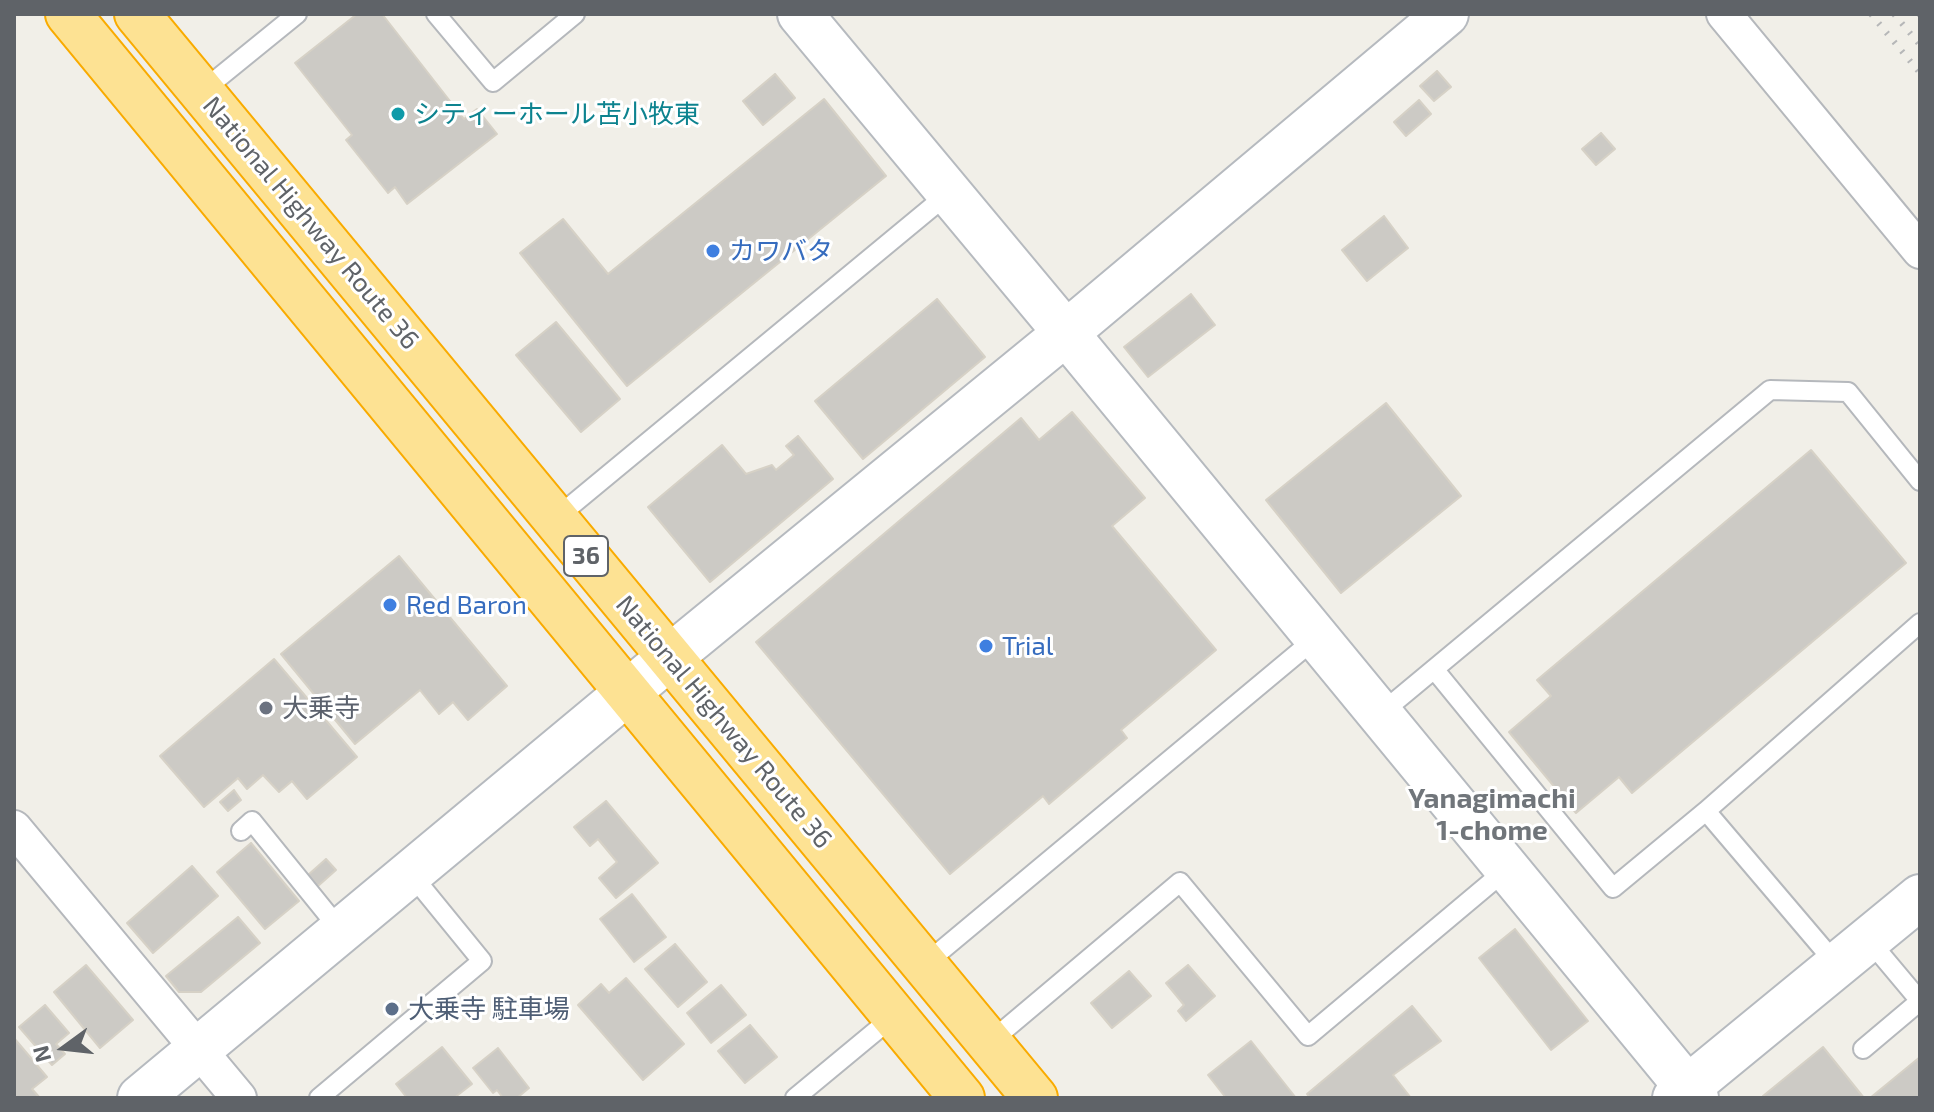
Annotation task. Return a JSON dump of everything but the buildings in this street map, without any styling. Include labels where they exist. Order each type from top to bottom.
[{"type":"highway","name":"National Highway Route 36","points":[[68,14],[962,1098]]},
{"type":"highway","name":"National Highway Route 36","points":[[137,14],[1035,1098]]},
{"type":"street","points":[[800,14],[1380,714],[1686,1095],[1920,897]]},
{"type":"street","points":[[140,1098],[670,657],[1066,333],[1446,14]]},
{"type":"street","points":[[1724,14],[1920,251]]},
{"type":"street","points":[[14,828],[239,1098]]},
{"type":"lane","points":[[201,92],[297,14]]},
{"type":"lane","points":[[436,14],[493,82],[575,14]]},
{"type":"lane","points":[[556,518],[949,193]]},
{"type":"lane","points":[[1380,714],[1770,390],[1848,392],[1920,481]]},
{"type":"lane","points":[[1434,669],[1613,888],[1706,811],[1920,623]]},
{"type":"lane","points":[[925,964],[1316,638]]},
{"type":"lane","points":[[1706,811],[1853,952],[1920,1001],[1863,1049]]},
{"type":"lane","points":[[241,831],[252,821],[341,931]]},
{"type":"lane","points":[[990,1042],[1180,882],[1308,1036],[1507,869]]},
{"type":"lane","points":[[319,1098],[482,961],[411,874]]},
{"type":"lane","points":[[795,1098],[894,1016]]},
{"type":"railway","points":[[1871,14],[1920,73]]},
{"type":"railway","points":[[1894,14],[1920,45]]},
{"type":"place","name":"シティーホール苫小牧東","points":[[398,114]]},
{"type":"place","name":"カワバタ","points":[[713,251]]},
{"type":"place","name":"Red Baron","points":[[390,605]]},
{"type":"place","name":"Trial","points":[[986,646]]},
{"type":"place","name":"大乗寺","points":[[266,708]]},
{"type":"place","name":"大乗寺 駐車場","points":[[392,1009]]},
{"type":"district","name":"Yanagimachi 1-chome","points":[[1492,815]]}]
